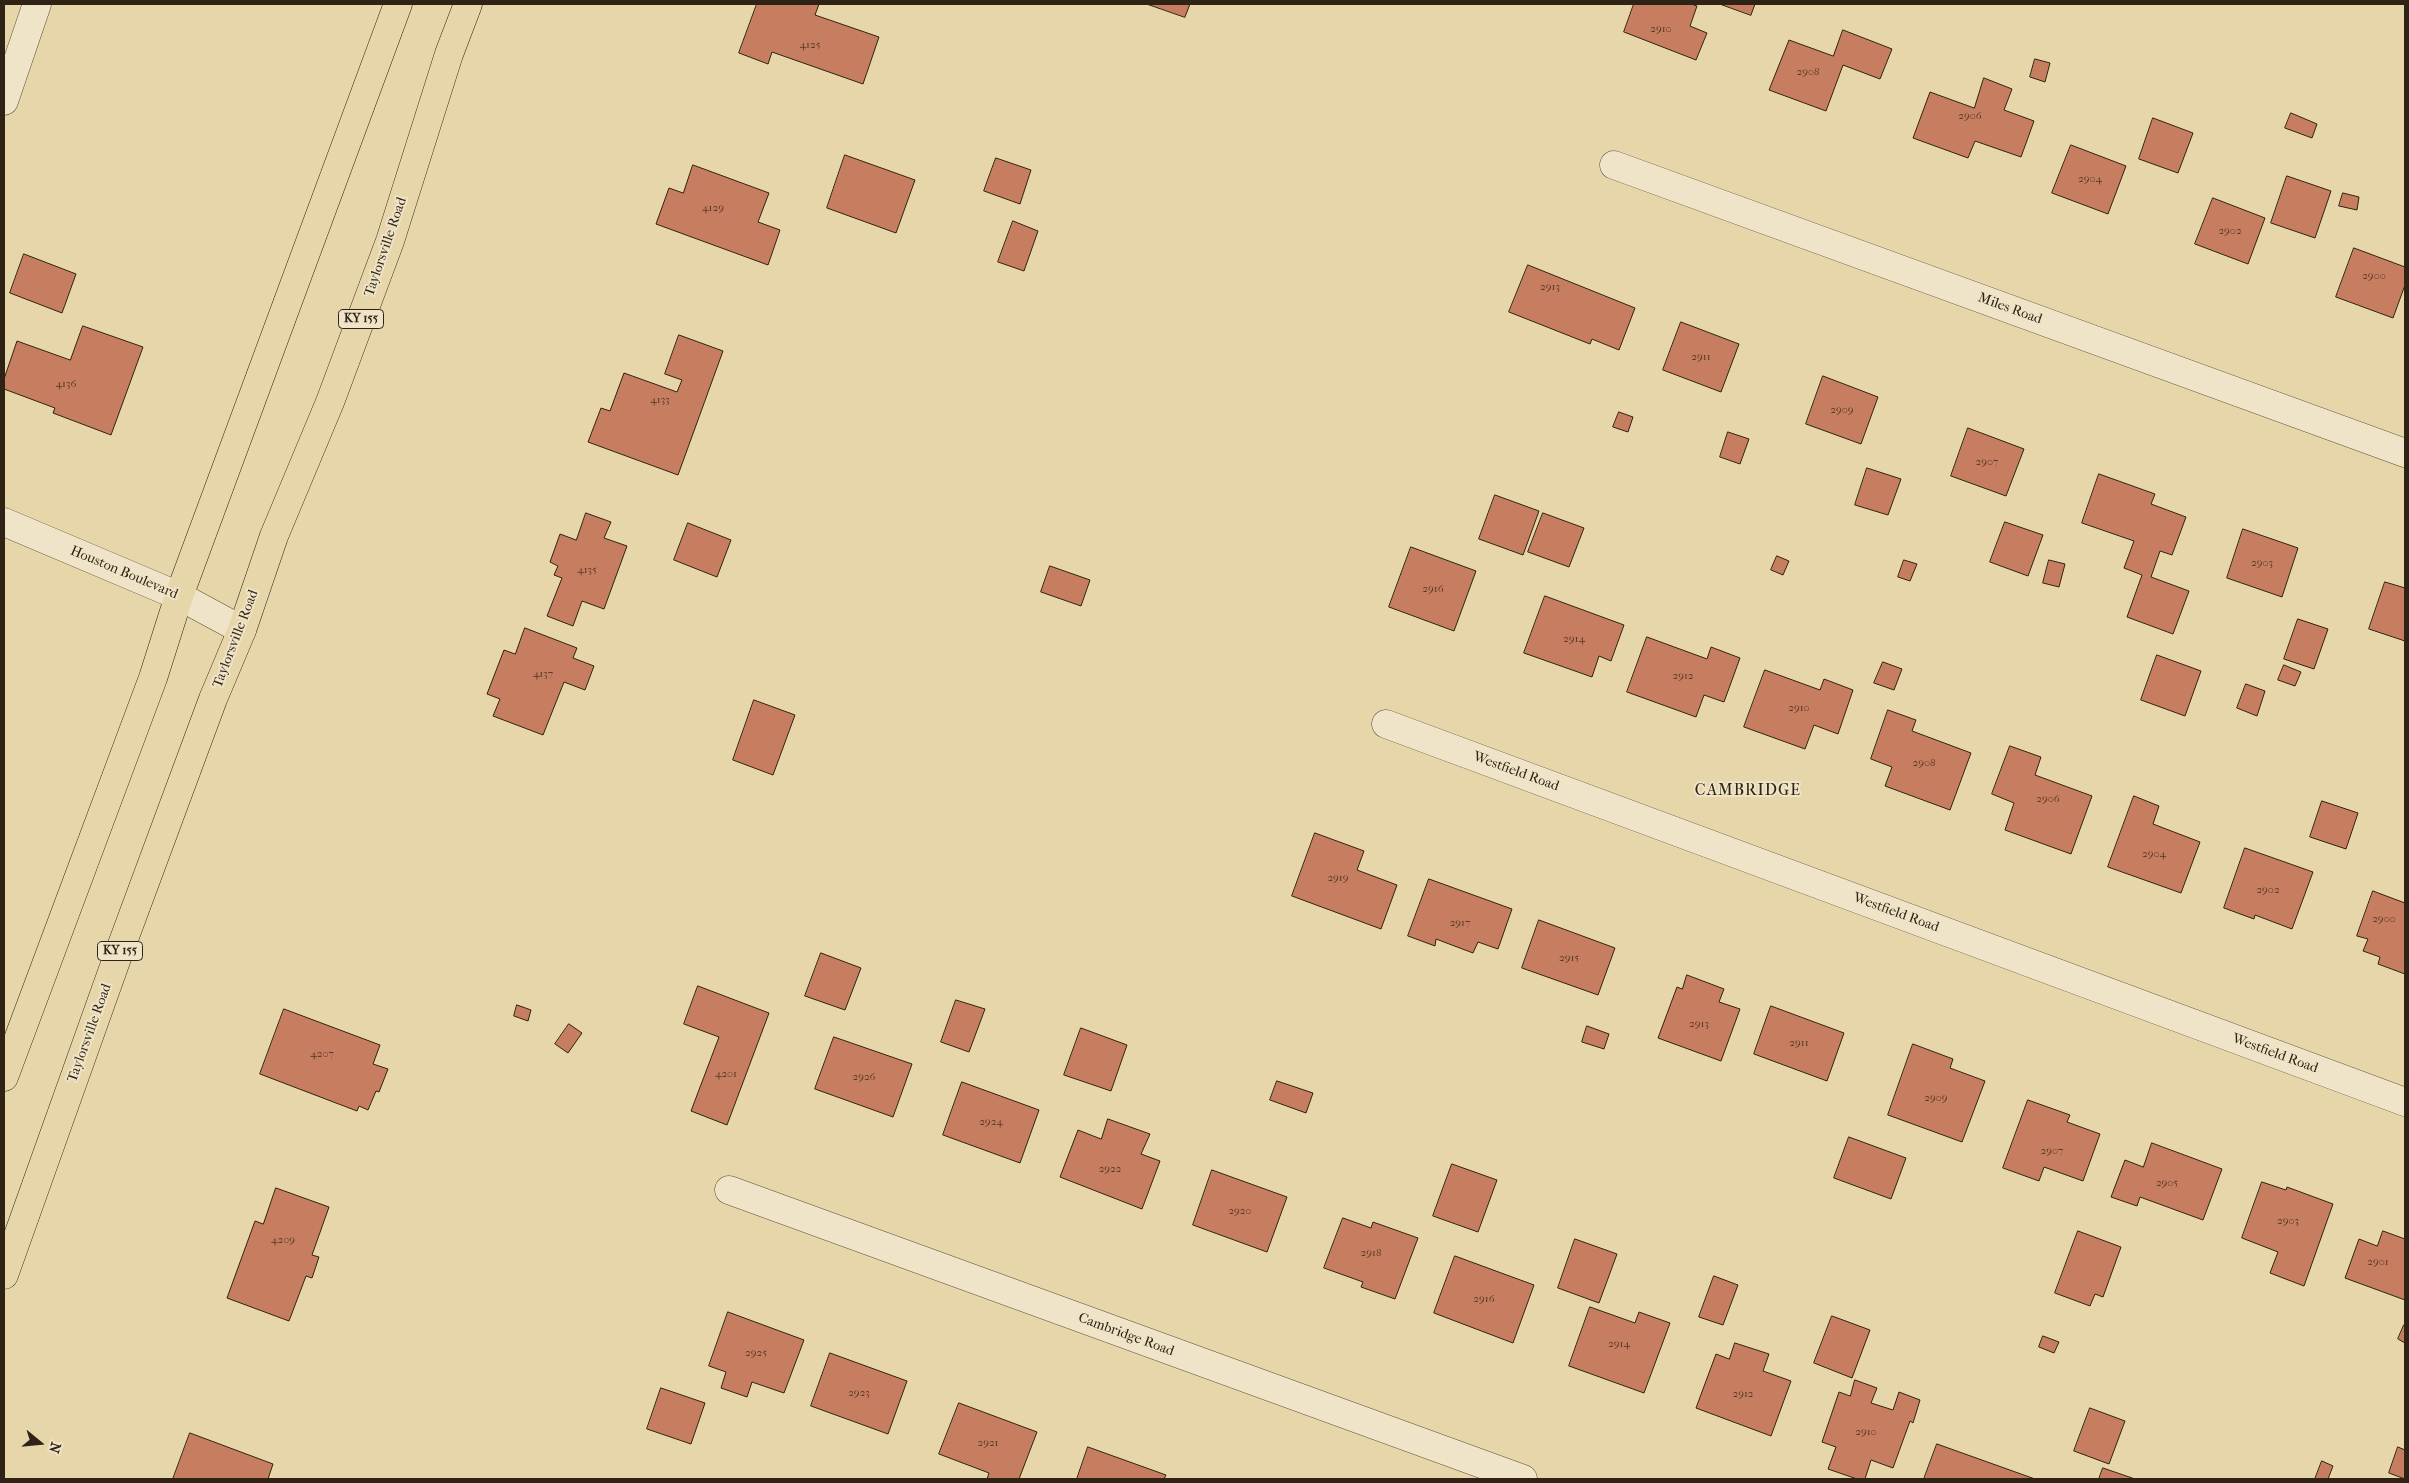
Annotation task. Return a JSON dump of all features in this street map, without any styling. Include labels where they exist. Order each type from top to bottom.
[{"type":"main road","points":[[4,1077],[153,678],[179,596],[398,4]]},
{"type":"main road","name":"Taylorsville Road","points":[[4,1275],[126,933],[213,699],[242,630],[274,536],[330,402],[390,241],[449,54],[468,4]]},
{"type":"street","points":[[4,101],[37,4]]},
{"type":"street","name":"Miles Road","points":[[1614,165],[2405,453]]},
{"type":"street","name":"Houston Boulevard","points":[[4,522],[179,596],[242,630]]},
{"type":"street","name":"Westfield Road","points":[[1386,724],[2405,1102]]},
{"type":"street","name":"Cambridge Road","points":[[729,1190],[1523,1479]]},
{"type":"building","points":[[757,4],[819,4],[815,15],[879,37],[863,84],[772,52],[768,64],[739,53]]},
{"type":"building","points":[[1147,4],[1190,4],[1185,17]]},
{"type":"building","points":[[1634,4],[1691,4],[1697,6],[1690,26],[1707,33],[1696,60],[1624,32]]},
{"type":"building","points":[[1720,4],[1755,4],[1751,15]]},
{"type":"building","points":[[1843,30],[1892,49],[1880,79],[1843,65],[1826,111],[1769,90],[1789,40],[1833,56]]},
{"type":"building","points":[[2035,59],[2050,63],[2045,82],[2030,77]]},
{"type":"building","points":[[1984,78],[2012,89],[2004,110],[2034,121],[2021,157],[1975,141],[1968,158],[1913,138],[1930,92],[1974,108]]},
{"type":"building","points":[[2291,113],[2317,124],[2312,138],[2285,128]]},
{"type":"building","points":[[2153,118],[2193,133],[2178,173],[2139,159]]},
{"type":"building","points":[[2071,145],[2126,166],[2108,214],[2052,193]]},
{"type":"building","points":[[845,155],[915,180],[896,233],[827,208]]},
{"type":"building","points":[[996,158],[1031,170],[1020,204],[984,191]]},
{"type":"building","points":[[693,165],[769,193],[758,222],[780,230],[768,265],[656,224],[669,188],[683,193]]},
{"type":"building","points":[[2287,176],[2331,191],[2315,238],[2271,223]]},
{"type":"building","points":[[2343,193],[2359,197],[2357,210],[2339,206]]},
{"type":"building","points":[[2213,198],[2265,218],[2248,264],[2195,244]]},
{"type":"building","points":[[1013,221],[1038,231],[1024,271],[998,262]]},
{"type":"building","points":[[2354,248],[2405,267],[2405,285],[2393,318],[2336,297]]},
{"type":"building","points":[[24,254],[76,274],[62,313],[10,293]]},
{"type":"building","points":[[1528,265],[1635,308],[1619,350],[1592,339],[1590,344],[1509,312]]},
{"type":"building","points":[[1681,322],[1739,344],[1721,392],[1663,370]]},
{"type":"building","points":[[83,326],[143,347],[111,435],[53,413],[55,408],[4,389],[4,379],[17,341],[70,360]]},
{"type":"building","points":[[679,335],[723,351],[678,475],[588,442],[601,408],[610,411],[624,373],[677,392],[682,380],[665,374]]},
{"type":"building","points":[[1823,376],[1878,397],[1861,444],[1806,424]]},
{"type":"building","points":[[1619,412],[1633,417],[1628,432],[1613,427]]},
{"type":"building","points":[[1968,428],[2024,449],[2006,496],[1951,476]]},
{"type":"building","points":[[1728,432],[1749,439],[1740,464],[1720,457]]},
{"type":"building","points":[[1867,468],[1901,479],[1888,515],[1855,505]]},
{"type":"building","points":[[2099,474],[2155,494],[2151,504],[2186,517],[2172,555],[2160,551],[2151,577],[2189,591],[2173,634],[2127,617],[2142,575],[2124,568],[2134,541],[2082,523]]},
{"type":"building","points":[[1495,495],[1539,511],[1523,555],[1479,539]]},
{"type":"building","points":[[586,513],[611,522],[604,538],[627,546],[604,609],[582,601],[573,626],[547,616],[562,578],[554,575],[558,566],[550,562],[560,534],[576,540]]},
{"type":"building","points":[[1543,513],[1584,528],[1569,567],[1528,552]]},
{"type":"building","points":[[2005,522],[2043,535],[2028,576],[1990,562]]},
{"type":"building","points":[[688,523],[731,540],[717,577],[674,560]]},
{"type":"building","points":[[2243,529],[2298,548],[2282,597],[2227,578]]},
{"type":"building","points":[[1411,547],[1476,571],[1454,631],[1389,607]]},
{"type":"building","points":[[1777,556],[1789,561],[1783,575],[1771,570]]},
{"type":"building","points":[[1904,560],[1917,564],[1910,581],[1898,577]]},
{"type":"building","points":[[2049,560],[2065,564],[2059,587],[2043,583]]},
{"type":"building","points":[[1050,566],[1090,580],[1081,606],[1041,592]]},
{"type":"building","points":[[2385,582],[2405,588],[2405,641],[2369,629]]},
{"type":"building","points":[[1545,596],[1624,625],[1611,661],[1599,656],[1592,677],[1524,653]]},
{"type":"building","points":[[2298,619],[2328,629],[2314,669],[2284,659]]},
{"type":"building","points":[[525,628],[577,648],[573,658],[594,666],[585,690],[564,682],[543,735],[493,716],[500,699],[487,694],[504,650],[515,654]]},
{"type":"building","points":[[1647,637],[1707,659],[1711,647],[1740,658],[1724,702],[1704,695],[1696,717],[1627,692]]},
{"type":"building","points":[[2157,655],[2201,671],[2185,716],[2141,700]]},
{"type":"building","points":[[1883,662],[1902,669],[1894,690],[1874,683]]},
{"type":"building","points":[[2284,665],[2301,672],[2295,686],[2278,680]]},
{"type":"building","points":[[1765,670],[1820,690],[1824,679],[1853,690],[1838,734],[1814,725],[1805,749],[1744,727]]},
{"type":"building","points":[[2246,684],[2265,691],[2257,716],[2237,708]]},
{"type":"building","points":[[754,700],[795,715],[773,775],[733,760]]},
{"type":"building","points":[[1888,710],[1916,720],[1912,731],[1971,753],[1950,810],[1885,786],[1892,767],[1871,759]]},
{"type":"building","points":[[2010,746],[2041,757],[2035,775],[2092,796],[2071,854],[2005,830],[2014,803],[1992,794]]},
{"type":"building","points":[[2134,796],[2159,806],[2153,824],[2200,842],[2181,893],[2108,867]]},
{"type":"building","points":[[2322,801],[2358,813],[2346,849],[2310,837]]},
{"type":"building","points":[[1315,833],[1364,851],[1357,870],[1397,885],[1381,929],[1292,896]]},
{"type":"building","points":[[2245,848],[2313,872],[2292,929],[2255,915],[2254,919],[2224,908]]},
{"type":"building","points":[[1429,879],[1512,909],[1498,949],[1478,942],[1473,953],[1436,939],[1435,946],[1408,936]]},
{"type":"building","points":[[2373,891],[2405,903],[2405,974],[2378,964],[2380,957],[2363,951],[2368,939],[2357,936]]},
{"type":"building","points":[[1539,920],[1615,948],[1598,995],[1522,968]]},
{"type":"building","points":[[821,953],[861,968],[845,1010],[805,996]]},
{"type":"building","points":[[1687,975],[1724,989],[1719,1002],[1740,1009],[1721,1061],[1658,1038],[1677,987],[1682,989]]},
{"type":"building","points":[[698,986],[769,1013],[727,1125],[691,1111],[719,1037],[684,1024]]},
{"type":"building","points":[[956,1000],[985,1009],[969,1052],[941,1042]]},
{"type":"building","points":[[517,1005],[531,1010],[528,1021],[514,1016]]},
{"type":"building","points":[[1771,1006],[1844,1033],[1827,1081],[1754,1054]]},
{"type":"building","points":[[284,1009],[380,1045],[373,1064],[388,1069],[379,1092],[376,1091],[368,1110],[359,1106],[357,1111],[260,1074]]},
{"type":"building","points":[[569,1024],[582,1033],[568,1053],[555,1044]]},
{"type":"building","points":[[1587,1026],[1609,1034],[1604,1049],[1582,1042]]},
{"type":"building","points":[[1081,1028],[1127,1045],[1111,1091],[1064,1075]]},
{"type":"building","points":[[834,1037],[912,1064],[893,1117],[815,1089]]},
{"type":"building","points":[[1913,1044],[1953,1059],[1950,1068],[1985,1081],[1962,1142],[1888,1115]]},
{"type":"building","points":[[1277,1081],[1313,1093],[1306,1113],[1270,1100]]},
{"type":"building","points":[[962,1082],[1039,1110],[1020,1163],[943,1135]]},
{"type":"building","points":[[2028,1100],[2070,1115],[2067,1122],[2100,1134],[2083,1181],[2044,1167],[2039,1181],[2003,1168]]},
{"type":"building","points":[[1108,1119],[1150,1134],[1141,1154],[1160,1161],[1142,1209],[1060,1177],[1078,1130],[1101,1139]]},
{"type":"building","points":[[1849,1137],[1906,1158],[1891,1199],[1834,1178]]},
{"type":"building","points":[[2152,1143],[2222,1169],[2203,1220],[2140,1197],[2137,1206],[2111,1197],[2125,1160],[2143,1167]]},
{"type":"building","points":[[1452,1164],[1497,1180],[1478,1232],[1433,1216]]},
{"type":"building","points":[[1212,1170],[1287,1197],[1267,1252],[1193,1225]]},
{"type":"building","points":[[2262,1182],[2286,1190],[2287,1187],[2333,1204],[2304,1286],[2270,1273],[2278,1252],[2242,1238]]},
{"type":"building","points":[[276,1188],[329,1207],[312,1255],[319,1257],[312,1278],[306,1276],[289,1321],[227,1298],[255,1221],[263,1224]]},
{"type":"building","points":[[1343,1218],[1371,1228],[1373,1222],[1418,1238],[1395,1299],[1361,1287],[1363,1282],[1324,1268]]},
{"type":"building","points":[[2078,1231],[2121,1247],[2103,1297],[2095,1294],[2090,1306],[2055,1293]]},
{"type":"building","points":[[2383,1231],[2405,1239],[2405,1300],[2345,1278],[2359,1239],[2377,1246]]},
{"type":"building","points":[[1575,1239],[1617,1254],[1599,1303],[1558,1288]]},
{"type":"building","points":[[1455,1256],[1534,1285],[1513,1343],[1434,1313]]},
{"type":"building","points":[[1714,1276],[1738,1285],[1723,1325],[1699,1317]]},
{"type":"building","points":[[1590,1307],[1635,1323],[1639,1312],[1670,1323],[1644,1393],[1569,1366]]},
{"type":"building","points":[[728,1312],[804,1340],[784,1393],[752,1382],[747,1397],[721,1388],[726,1372],[709,1366]]},
{"type":"building","points":[[1832,1316],[1870,1330],[1852,1378],[1814,1363]]},
{"type":"building","points":[[2405,1325],[2405,1343],[2398,1339]]},
{"type":"building","points":[[2043,1336],[2059,1342],[2054,1353],[2039,1347]]},
{"type":"building","points":[[1735,1343],[1769,1354],[1763,1371],[1791,1381],[1771,1436],[1696,1408],[1716,1354],[1729,1359]]},
{"type":"building","points":[[830,1353],[907,1381],[888,1434],[811,1406]]},
{"type":"building","points":[[1855,1380],[1877,1388],[1871,1403],[1893,1410],[1899,1392],[1920,1400],[1913,1423],[1910,1421],[1893,1468],[1871,1460],[1865,1479],[1857,1479],[1828,1469],[1836,1447],[1822,1442],[1839,1392],[1850,1396]]},
{"type":"building","points":[[661,1388],[705,1403],[691,1444],[647,1429]]},
{"type":"building","points":[[959,1403],[1037,1432],[1019,1479],[987,1479],[989,1473],[939,1454]]},
{"type":"building","points":[[2090,1408],[2125,1421],[2109,1464],[2074,1451]]},
{"type":"building","points":[[190,1433],[273,1464],[268,1479],[173,1479]]},
{"type":"building","points":[[1937,1444],[2035,1479],[1924,1479]]},
{"type":"building","points":[[1088,1447],[1166,1475],[1164,1479],[1077,1479]]},
{"type":"building","points":[[2398,1447],[2405,1450],[2405,1479],[2389,1473]]},
{"type":"building","points":[[2322,1461],[2333,1466],[2328,1479],[2315,1479]]},
{"type":"building","points":[[2103,1468],[2135,1479],[2099,1479]]},
{"type":"district","name":"CAMBRIDGE","points":[[1748,791]]}]
